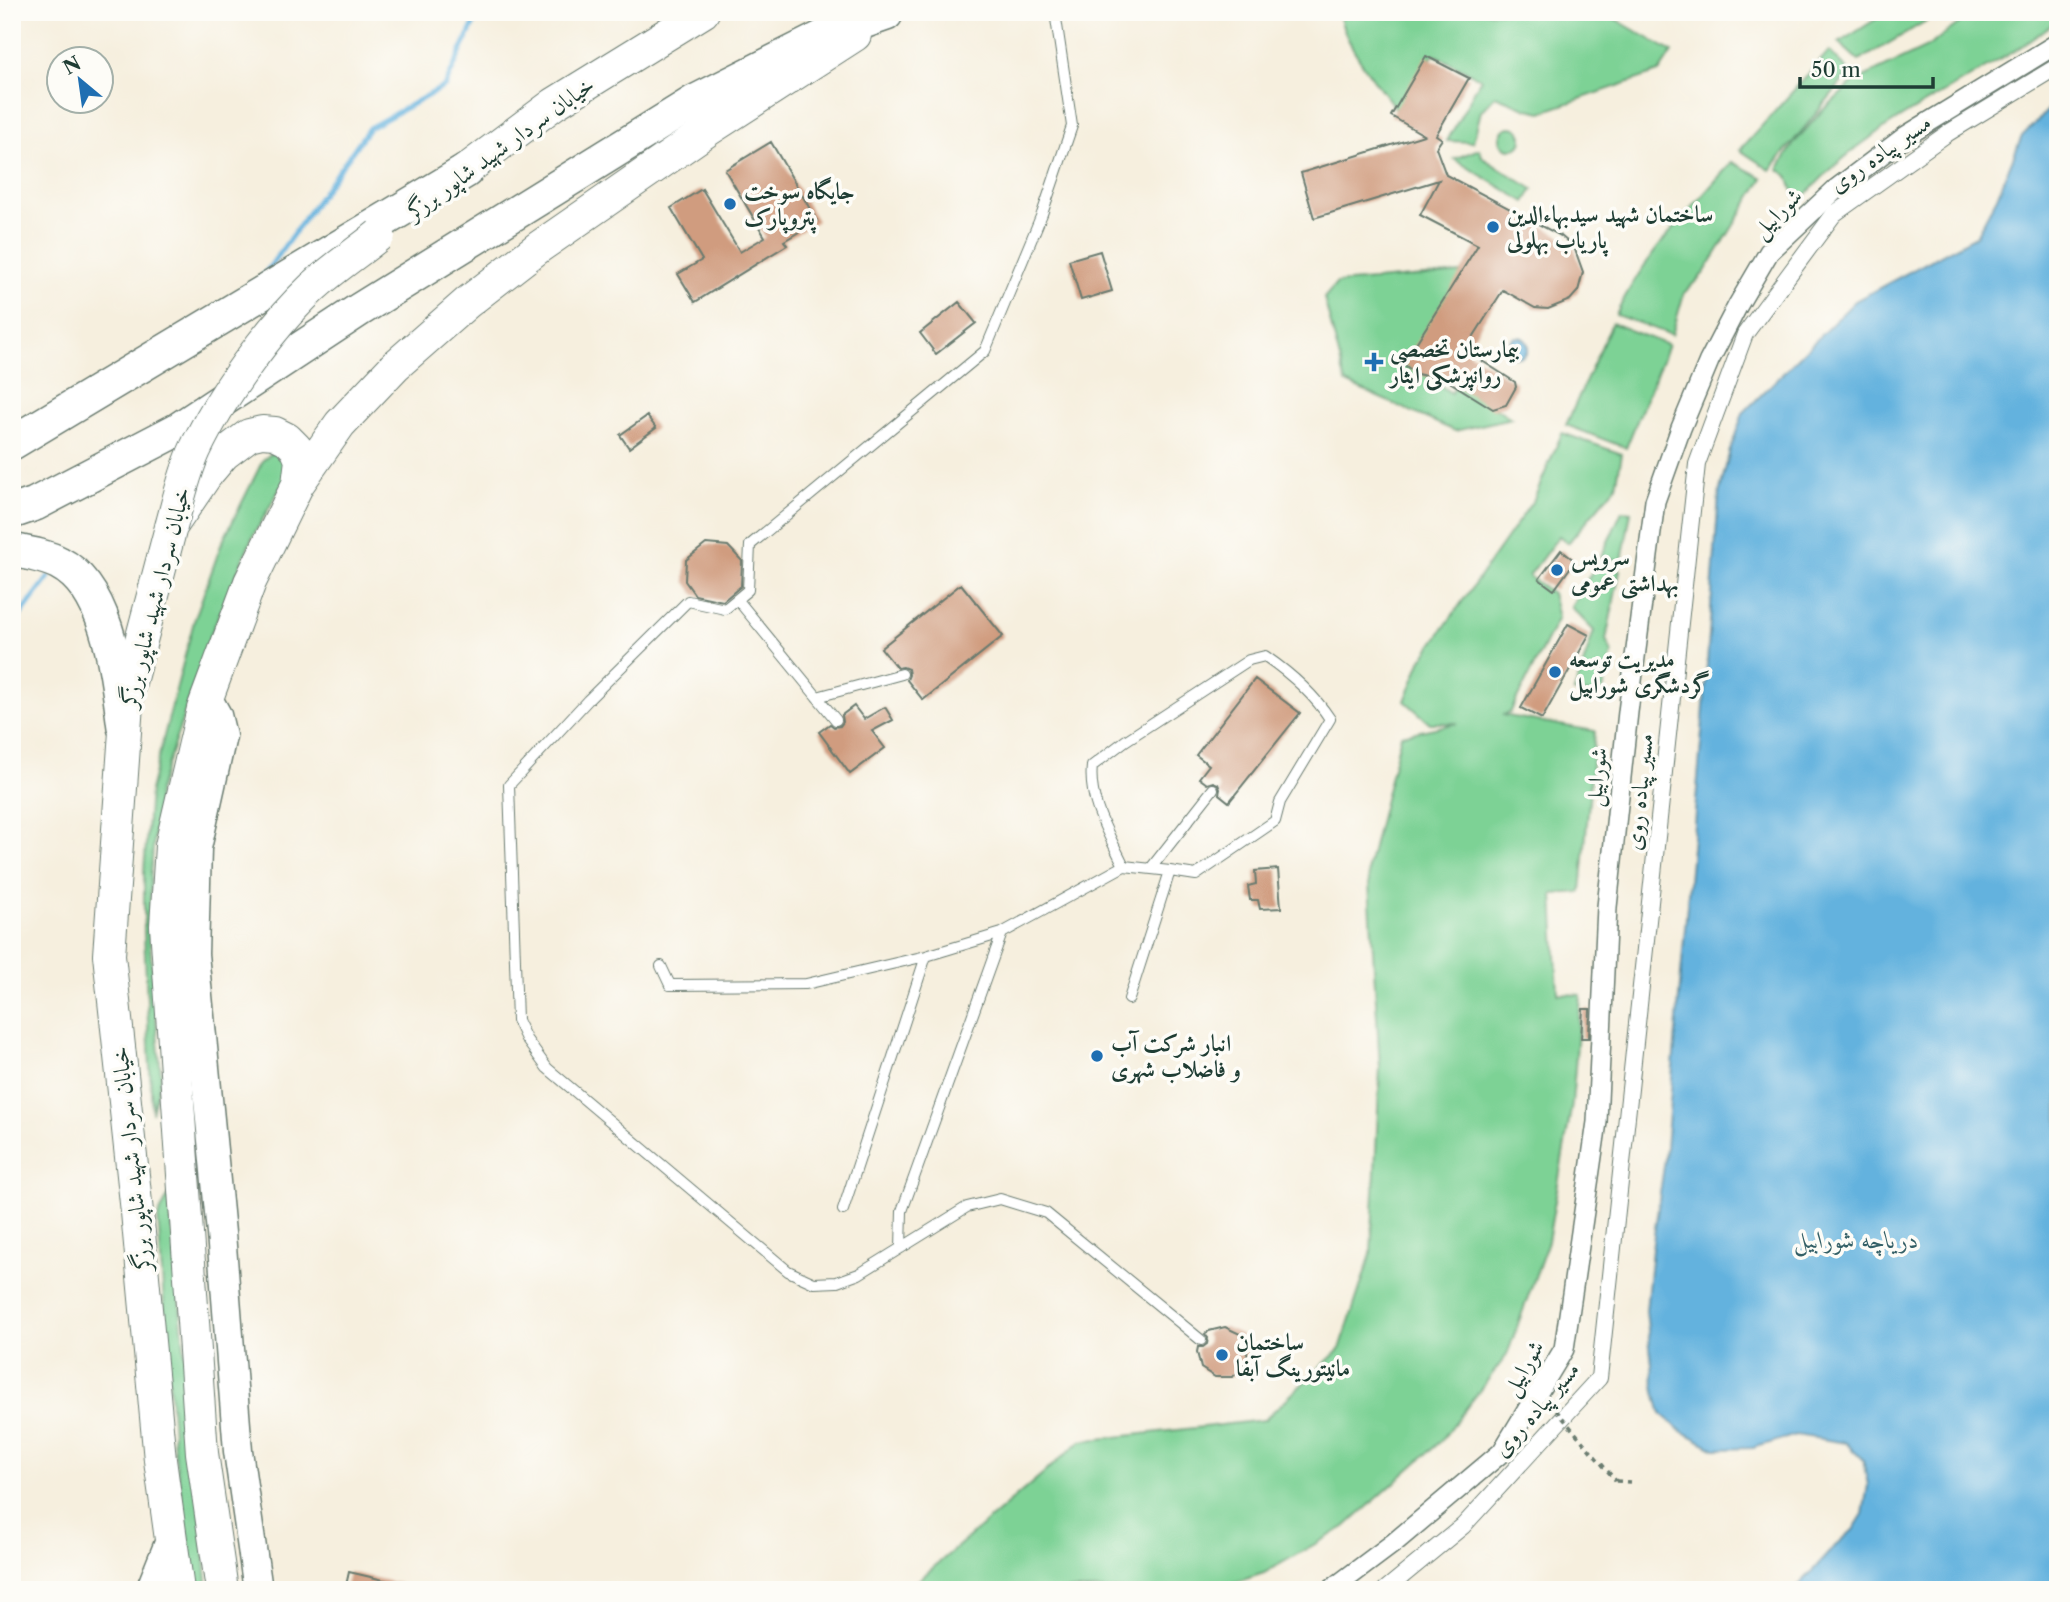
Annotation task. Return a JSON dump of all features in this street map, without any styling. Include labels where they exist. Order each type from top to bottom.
[{"type":"highway","points":[[12,512],[35,504],[177,430],[359,310],[694,102],[829,34],[889,13]]},
{"type":"highway","points":[[12,443],[466,170]]},
{"type":"highway","points":[[12,550],[59,563],[83,582],[99,612],[113,649],[124,727]]},
{"type":"main road","name":"خیابان سردار شهید شاپور برزگر","points":[[178,1590],[160,1461],[109,955],[128,690],[171,527],[194,452],[226,395],[271,333],[313,287],[554,104],[703,12]]},
{"type":"main road","name":"خیابان سردار شهید شاپور برزگر","points":[[222,1590],[202,1453],[166,926],[171,846],[207,697],[250,582],[298,484],[340,424],[394,366],[468,302],[550,239],[708,131],[889,13]]},
{"type":"main road","points":[[171,527],[215,464],[249,435],[275,433],[296,448],[302,460],[298,484]]},
{"type":"main road","points":[[207,697],[217,715],[222,736],[197,848],[194,954],[221,1233],[238,1451],[258,1590]]},
{"type":"street","name":"شورابیل","points":[[1331,1590],[1395,1542],[1502,1452],[1564,1349],[1597,1122],[1607,906],[1655,501],[1709,361],[1769,252],[1836,189],[1906,136],[2058,43]]},
{"type":"street","name":"مسیر پیاده روی","points":[[1385,1590],[1462,1526],[1599,1378],[1697,464],[1745,334],[1833,214],[1948,133],[2058,66]]},
{"type":"street","points":[[148,1590],[170,1534]]},
{"type":"lane","points":[[1055,12],[1072,126],[1042,214],[985,351],[750,545],[748,590],[725,609],[688,601],[509,785],[517,1020],[526,1039],[547,1068],[788,1271],[814,1283],[837,1282],[859,1274],[967,1207],[1000,1199],[1046,1213],[1201,1340]]},
{"type":"lane","points":[[737,598],[836,720]]},
{"type":"lane","points":[[661,966],[670,985],[806,984],[926,956],[1002,933],[1124,866],[1195,875],[1275,821],[1280,802],[1330,719],[1319,701],[1290,674],[1265,656],[1249,660],[1125,741],[1092,766],[1090,785],[1099,813],[1124,866]]},
{"type":"lane","points":[[817,697],[902,674]]},
{"type":"lane","points":[[1151,868],[1213,789]]},
{"type":"lane","points":[[1129,999],[1170,871]]},
{"type":"lane","points":[[901,1248],[902,1211],[1002,933]]},
{"type":"lane","points":[[843,1210],[926,956]]},
{"type":"path","points":[[1556,1410],[1616,1481],[1630,1482]]},
{"type":"green space","points":[[1339,12],[1603,12],[1672,52],[1659,72],[1542,112],[1495,96],[1481,111],[1473,142],[1447,141],[1481,79],[1434,54],[1396,109],[1354,50]]},
{"type":"green space","points":[[1887,12],[1941,12],[1859,61],[1839,43]]},
{"type":"green space","points":[[1974,12],[2058,12],[2058,20],[2020,48],[1874,135],[1823,177],[1801,201],[1795,197],[1788,176],[1778,169],[1795,142],[1821,112],[1855,81],[1927,47]]},
{"type":"green space","points":[[1829,51],[1850,72],[1770,170],[1740,150]]},
{"type":"green space","points":[[1511,127],[1519,130],[1522,138],[1519,146],[1511,149],[1503,146],[1500,138],[1503,130]]},
{"type":"green space","points":[[1479,149],[1483,158],[1533,189],[1525,202],[1454,159]]},
{"type":"green space","points":[[1732,162],[1763,178],[1704,273],[1684,293],[1672,335],[1616,315],[1653,253]]},
{"type":"green space","points":[[1463,273],[1412,366],[1451,393],[1458,383],[1511,418],[1455,431],[1346,383],[1324,298],[1337,283]]},
{"type":"green space","points":[[1612,323],[1668,345],[1626,448],[1566,425]]},
{"type":"green space","points":[[1562,433],[1622,454],[1616,486],[1568,543],[1559,536],[1529,576],[1552,593],[1558,618],[1510,713],[1502,715],[1595,731],[1581,892],[1553,894],[1558,994],[1581,995],[1572,1104],[1548,1241],[1507,1355],[1440,1442],[1345,1527],[1264,1573],[1212,1590],[907,1590],[1081,1441],[1264,1420],[1340,1349],[1371,1254],[1380,1068],[1368,867],[1401,735],[1458,723],[1430,723],[1405,701],[1422,659],[1534,499]]},
{"type":"green space","points":[[282,452],[290,458],[287,476],[252,538],[212,631],[158,792],[149,933],[161,1077],[152,1113],[144,932],[144,871],[150,790],[194,621],[221,545],[263,460],[272,453]]},
{"type":"green space","points":[[1622,511],[1631,512],[1622,561],[1601,557]]},
{"type":"green space","points":[[1596,565],[1620,570],[1606,640],[1612,653],[1602,694],[1574,692],[1594,631],[1571,607]]},
{"type":"green space","points":[[169,1194],[208,1590],[197,1590],[174,1450],[158,1217]]},
{"type":"water","name":"دریاچه شورابیل","points":[[2058,100],[2058,1590],[1795,1590],[1853,1530],[1863,1514],[1868,1485],[1863,1460],[1846,1443],[1796,1435],[1753,1448],[1715,1449],[1680,1430],[1661,1414],[1655,1392],[1646,1311],[1665,1159],[1703,720],[1719,494],[1743,413],[1855,301],[1976,236],[1997,197],[2022,136]]},
{"type":"water","points":[[1518,337],[1525,340],[1528,347],[1525,354],[1518,357],[1511,354],[1508,347],[1511,340]]},
{"type":"building","name":"ساختمان شهید سیدبهاءالدین پاریاب بهلولی","points":[[1426,56],[1469,78],[1436,135],[1442,139],[1436,148],[1446,175],[1561,236],[1574,247],[1583,272],[1578,291],[1570,300],[1548,309],[1535,308],[1503,290],[1465,350],[1515,382],[1516,387],[1506,405],[1493,409],[1448,381],[1417,374],[1403,364],[1478,245],[1420,215],[1439,180],[1314,218],[1301,173],[1424,135],[1391,116]]},
{"type":"building","points":[[771,142],[817,221],[784,241],[787,245],[695,302],[678,274],[702,260],[671,208],[702,189],[740,252],[765,237],[725,170]]},
{"type":"building","points":[[1100,251],[1112,291],[1081,300],[1069,260]]},
{"type":"building","points":[[959,302],[976,323],[936,354],[920,333]]},
{"type":"building","points":[[647,416],[656,428],[629,448],[620,435]]},
{"type":"building","points":[[706,544],[728,546],[742,561],[741,586],[723,601],[695,595],[685,581],[686,560]]},
{"type":"building","name":"سرویس بهداشتی عمومی","points":[[1561,550],[1575,561],[1554,590],[1539,579]]},
{"type":"building","points":[[961,584],[1003,636],[923,700],[907,680],[908,669],[897,668],[881,648]]},
{"type":"building","name":"مدیریت توسعه گردشگری شورابیل","points":[[1568,624],[1589,635],[1542,719],[1521,708]]},
{"type":"building","points":[[1255,679],[1300,713],[1229,802],[1219,794],[1218,784],[1207,784],[1199,778],[1209,765],[1196,755]]},
{"type":"building","points":[[854,706],[864,719],[885,707],[893,720],[872,731],[885,748],[850,774],[819,732],[830,724],[834,727],[840,726],[843,722],[842,715]]},
{"type":"building","points":[[1278,869],[1281,908],[1260,909],[1258,900],[1250,900],[1248,886],[1256,884],[1255,871]]},
{"type":"building","points":[[1583,1009],[1590,1009],[1589,1038],[1581,1038]]},
{"type":"building","name":"ساختمان مانیتورینگ آبفا","points":[[1225,1327],[1240,1334],[1245,1341],[1248,1358],[1239,1372],[1232,1377],[1215,1377],[1201,1368],[1198,1347],[1207,1344],[1208,1338],[1205,1334],[1209,1331]]},
{"type":"building","points":[[349,1572],[401,1584],[400,1590],[345,1590]]},
{"type":"waterway","points":[[264,275],[369,128],[445,86],[474,23],[485,12]]},
{"type":"waterway","points":[[12,626],[49,577]]},
{"type":"place","name":"جایگاه سوخت پتروپارک","points":[[730,204]]},
{"type":"place","name":"ساختمان شهید سیدبهاءالدین پاریاب بهلولی","points":[[1493,227]]},
{"type":"place","name":"بیمارستان تخصصی روانپزشکی ایثار","points":[[1374,362]]},
{"type":"place","name":"سرویس بهداشتی عمومی","points":[[1557,570]]},
{"type":"place","name":"مدیریت توسعه گردشگری شورابیل","points":[[1555,672]]},
{"type":"place","name":"انبار شرکت آب و فاضلاب شهری","points":[[1097,1056]]},
{"type":"place","name":"ساختمان مانیتورینگ آبفا","points":[[1222,1355]]}]
